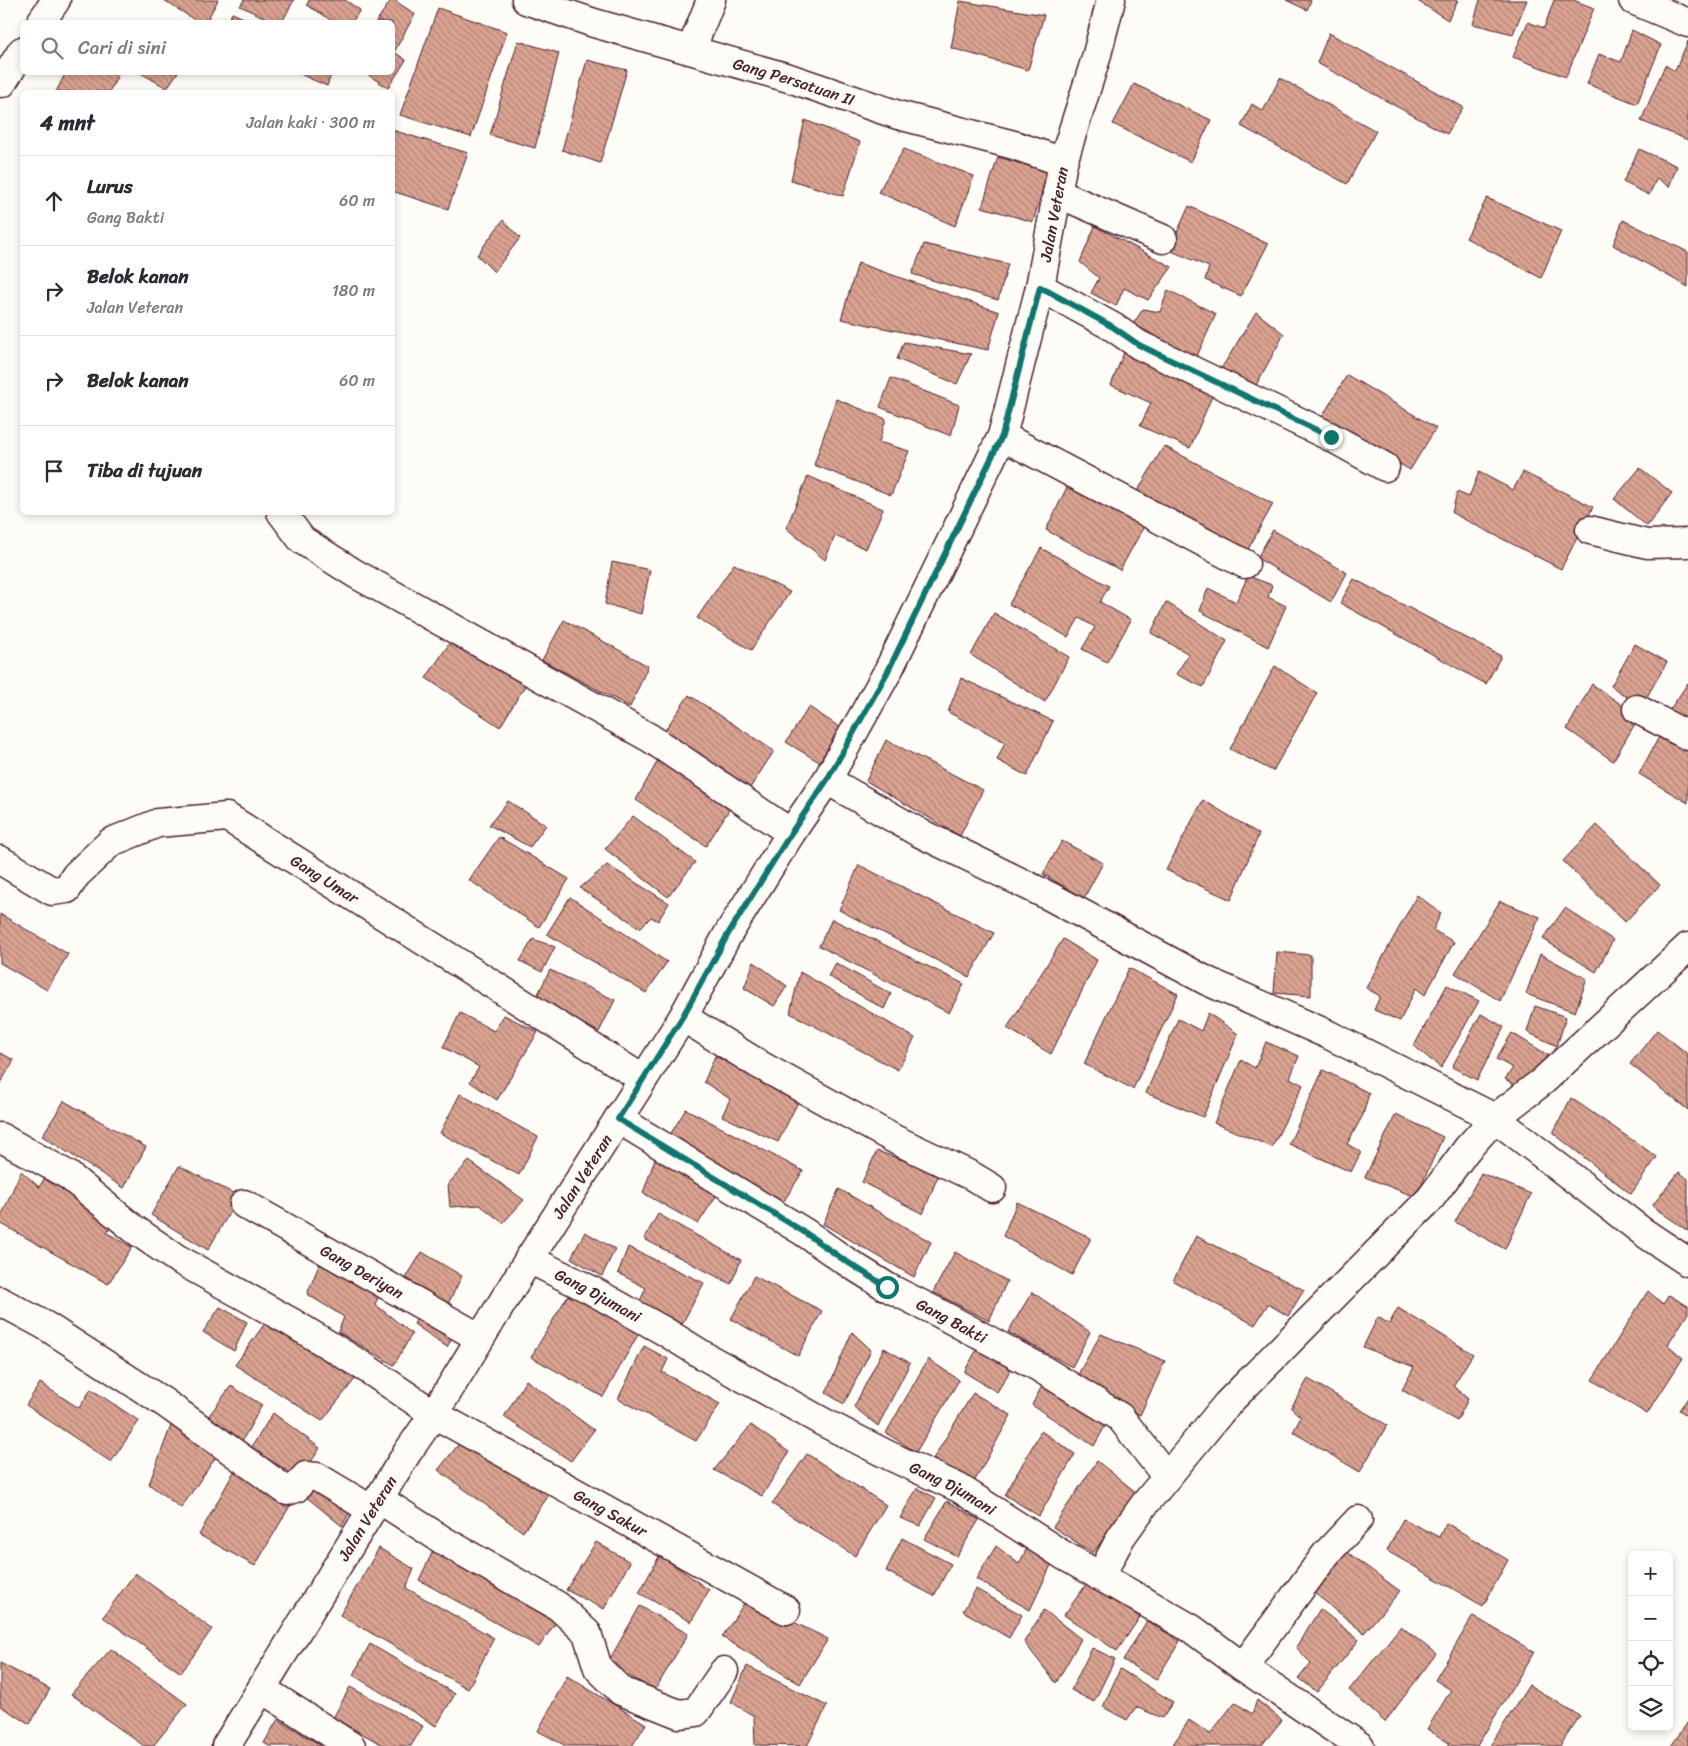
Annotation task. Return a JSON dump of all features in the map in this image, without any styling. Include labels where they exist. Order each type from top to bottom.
[{"type":"street","points":[[42,20],[56,0]]},
{"type":"street","name":"Gang Persatuan II","points":[[526,0],[594,23],[789,78],[898,115],[1014,145],[1063,162]]},
{"type":"street","points":[[691,50],[710,0]]},
{"type":"street","name":"Jalan Veteran","points":[[226,1746],[407,1453],[434,1414],[529,1259],[683,1016],[728,934],[791,833],[827,780],[888,671],[1002,436],[1040,287],[1063,162],[1096,58],[1111,0]]},
{"type":"street","points":[[1633,0],[1688,23]]},
{"type":"street","points":[[2,83],[20,54]]},
{"type":"street","points":[[1058,193],[1163,240]]},
{"type":"street","points":[[1040,287],[1113,327],[1139,345],[1331,437],[1386,467]]},
{"type":"street","points":[[1002,436],[1245,564]]},
{"type":"street","points":[[283,515],[302,540],[354,573],[650,738],[791,833]]},
{"type":"street","points":[[1590,530],[1647,544],[1688,543]]},
{"type":"street","points":[[1637,709],[1688,736]]},
{"type":"street","points":[[827,780],[918,832],[1051,897],[1207,981],[1327,1034],[1495,1118],[1558,1164],[1643,1232],[1688,1262]]},
{"type":"street","name":"Gang Umar","points":[[0,860],[52,891],[67,889],[76,875],[111,842],[158,823],[227,817],[643,1079]]},
{"type":"street","points":[[1100,1577],[1122,1536],[1167,1477],[1227,1404],[1430,1199],[1467,1149],[1495,1118],[1543,1081],[1688,947]]},
{"type":"street","points":[[683,1016],[768,1070],[896,1140],[972,1176],[992,1188]]},
{"type":"street","name":"Gang Bakti","points":[[618,1119],[804,1232],[887,1287],[938,1312],[1040,1368],[1120,1417],[1167,1477]]},
{"type":"street","name":"Gang Sakur","points":[[0,1137],[68,1176],[134,1229],[176,1258],[299,1327],[366,1368],[434,1414],[786,1610]]},
{"type":"street","name":"Gang Deriyan","points":[[244,1204],[480,1338]]},
{"type":"street","name":"Gang Djumani","points":[[529,1259],[591,1290],[823,1422],[959,1488],[1100,1577],[1192,1629],[1243,1667],[1360,1746]]},
{"type":"street","points":[[0,1301],[46,1326],[165,1402],[287,1490],[296,1488],[306,1476],[310,1475],[376,1505],[444,1541],[558,1606],[587,1633],[598,1668],[621,1692],[679,1714],[696,1712],[724,1671]]},
{"type":"street","points":[[1243,1667],[1326,1554],[1358,1520]]},
{"type":"street","points":[[262,1689],[351,1746]]},
{"type":"building","points":[[218,0],[207,20],[195,20],[165,1]]},
{"type":"building","points":[[244,0],[294,0],[283,20],[270,20],[240,6]]},
{"type":"building","points":[[309,0],[345,0],[360,10],[353,20],[331,20],[307,5]]},
{"type":"building","points":[[391,0],[394,0],[415,14],[395,50],[395,20],[377,20]]},
{"type":"building","points":[[1286,0],[1311,0],[1307,10]]},
{"type":"building","points":[[1416,0],[1458,0],[1448,20]]},
{"type":"building","points":[[1480,0],[1527,0],[1513,34],[1473,24]]},
{"type":"building","points":[[1554,0],[1573,0],[1594,8],[1566,77],[1513,57],[1528,22],[1544,28]]},
{"type":"building","points":[[960,1],[1044,15],[1028,70],[951,48]]},
{"type":"building","points":[[438,8],[507,32],[471,137],[400,115]]},
{"type":"building","points":[[232,13],[248,20],[229,20]]},
{"type":"building","points":[[1632,30],[1661,45],[1637,104],[1587,84],[1599,54],[1621,62]]},
{"type":"building","points":[[1329,33],[1463,107],[1447,134],[1317,63]]},
{"type":"building","points":[[518,41],[559,53],[535,148],[490,135]]},
{"type":"building","points":[[1688,41],[1688,140],[1641,121],[1665,65],[1675,71]]},
{"type":"building","points":[[395,53],[406,60],[388,88],[368,75],[395,75]]},
{"type":"building","points":[[587,60],[627,70],[600,163],[562,150]]},
{"type":"building","points":[[64,75],[118,75],[110,90],[57,90]]},
{"type":"building","points":[[144,75],[176,75],[167,88]]},
{"type":"building","points":[[302,75],[331,75],[327,86]]},
{"type":"building","points":[[1280,78],[1376,131],[1347,184],[1241,126],[1252,104],[1263,111]]},
{"type":"building","points":[[1134,84],[1211,120],[1191,162],[1113,124]]},
{"type":"building","points":[[805,120],[860,142],[843,196],[791,180]]},
{"type":"building","points":[[395,131],[468,153],[448,209],[395,192]]},
{"type":"building","points":[[904,149],[974,176],[955,226],[878,192]]},
{"type":"building","points":[[1639,149],[1677,166],[1669,187],[1657,178],[1649,195],[1623,182]]},
{"type":"building","points":[[998,157],[1048,172],[1033,222],[982,207]]},
{"type":"building","points":[[1487,198],[1561,231],[1541,278],[1466,238]]},
{"type":"building","points":[[1189,206],[1268,244],[1241,296],[1205,280],[1209,267],[1169,250]]},
{"type":"building","points":[[503,220],[520,238],[494,272],[477,255]]},
{"type":"building","points":[[1623,220],[1688,252],[1688,287],[1613,245]]},
{"type":"building","points":[[1095,226],[1172,267],[1148,300],[1124,288],[1116,306],[1091,293],[1099,278],[1080,262]]},
{"type":"building","points":[[924,244],[1008,264],[998,300],[912,274]]},
{"type":"building","points":[[858,263],[999,312],[988,350],[841,319]]},
{"type":"building","points":[[1168,290],[1216,314],[1196,358],[1133,324],[1143,309],[1160,312]]},
{"type":"building","points":[[1256,312],[1284,334],[1255,387],[1221,369]]},
{"type":"building","points":[[904,342],[971,354],[957,384],[897,359]]},
{"type":"building","points":[[1124,352],[1213,394],[1190,448],[1140,426],[1151,403],[1111,385]]},
{"type":"building","points":[[1347,375],[1436,428],[1410,470],[1322,417]]},
{"type":"building","points":[[891,378],[959,405],[951,436],[880,407]]},
{"type":"building","points":[[836,399],[886,419],[879,442],[909,451],[891,495],[814,465]]},
{"type":"building","points":[[1164,446],[1273,504],[1246,553],[1137,492]]},
{"type":"building","points":[[1640,468],[1672,493],[1647,526],[1614,499]]},
{"type":"building","points":[[1479,472],[1513,490],[1523,472],[1593,507],[1561,569],[1452,513],[1457,492],[1469,497]]},
{"type":"building","points":[[808,476],[883,509],[866,549],[835,536],[825,560],[786,528]]},
{"type":"building","points":[[1071,479],[1147,521],[1120,570],[1046,530]]},
{"type":"building","points":[[1273,530],[1347,573],[1331,602],[1257,558]]},
{"type":"building","points":[[1041,548],[1109,586],[1100,602],[1131,620],[1107,662],[1082,649],[1095,627],[1079,618],[1068,637],[1009,604]]},
{"type":"building","points":[[612,562],[650,570],[641,614],[605,604]]},
{"type":"building","points":[[734,564],[790,592],[751,650],[697,618]]},
{"type":"building","points":[[1248,576],[1272,585],[1268,597],[1286,606],[1268,647],[1200,611],[1208,588],[1236,602]]},
{"type":"building","points":[[1354,579],[1501,656],[1486,684],[1340,603]]},
{"type":"building","points":[[1166,602],[1227,641],[1203,687],[1176,674],[1189,654],[1151,633]]},
{"type":"building","points":[[994,613],[1069,657],[1045,702],[971,655]]},
{"type":"building","points":[[564,620],[648,666],[630,707],[542,660]]},
{"type":"building","points":[[453,638],[526,684],[500,727],[426,678]]},
{"type":"building","points":[[1635,644],[1667,662],[1641,707],[1611,686]]},
{"type":"building","points":[[1275,666],[1317,693],[1273,771],[1230,749]]},
{"type":"building","points":[[961,678],[1053,721],[1027,776],[997,760],[1005,742],[948,712]]},
{"type":"building","points":[[1688,683],[1688,726],[1667,714]]},
{"type":"building","points":[[1592,684],[1639,717],[1613,761],[1567,729]]},
{"type":"building","points":[[689,695],[774,751],[748,791],[663,733]]},
{"type":"building","points":[[809,707],[841,728],[819,762],[786,742]]},
{"type":"building","points":[[1661,733],[1688,748],[1688,803],[1639,774]]},
{"type":"building","points":[[886,740],[983,790],[960,836],[866,781]]},
{"type":"building","points":[[661,755],[734,802],[706,846],[636,800]]},
{"type":"building","points":[[1203,800],[1259,834],[1231,900],[1166,870]]},
{"type":"building","points":[[508,801],[546,825],[530,847],[489,825]]},
{"type":"building","points":[[633,816],[695,862],[668,897],[605,849]]},
{"type":"building","points":[[1597,825],[1660,885],[1625,922],[1563,861]]},
{"type":"building","points":[[499,837],[569,879],[539,927],[469,880]]},
{"type":"building","points":[[1062,841],[1103,863],[1084,898],[1043,874]]},
{"type":"building","points":[[607,865],[669,903],[658,921],[651,917],[640,928],[580,888]]},
{"type":"building","points":[[859,865],[994,933],[969,977],[839,910]]},
{"type":"building","points":[[1417,895],[1441,913],[1433,930],[1454,942],[1425,995],[1416,988],[1400,1021],[1374,1010],[1380,996],[1366,988]]},
{"type":"building","points":[[570,897],[667,962],[646,993],[547,934]]},
{"type":"building","points":[[1500,901],[1540,917],[1500,1001],[1455,973]]},
{"type":"building","points":[[1565,908],[1613,940],[1596,972],[1543,939]]},
{"type":"building","points":[[0,914],[68,954],[47,990],[0,963]]},
{"type":"building","points":[[832,919],[964,984],[949,1013],[819,946]]},
{"type":"building","points":[[533,939],[555,947],[542,972],[520,961]]},
{"type":"building","points":[[1063,939],[1097,960],[1051,1054],[1007,1028]]},
{"type":"building","points":[[1277,952],[1311,955],[1311,996],[1274,993]]},
{"type":"building","points":[[1540,954],[1587,979],[1575,1012],[1526,994]]},
{"type":"building","points":[[754,962],[787,986],[774,1006],[744,988]]},
{"type":"building","points":[[836,963],[891,994],[884,1009],[828,976]]},
{"type":"building","points":[[1129,968],[1178,994],[1133,1089],[1084,1064]]},
{"type":"building","points":[[550,970],[615,1000],[599,1032],[535,1000]]},
{"type":"building","points":[[800,972],[915,1038],[898,1070],[790,1013]]},
{"type":"building","points":[[1447,985],[1479,1001],[1441,1068],[1414,1046]]},
{"type":"building","points":[[1535,1006],[1566,1017],[1557,1046],[1527,1032]]},
{"type":"building","points":[[460,1013],[494,1031],[504,1015],[538,1032],[497,1100],[470,1082],[479,1067],[443,1047]]},
{"type":"building","points":[[1208,1013],[1238,1034],[1203,1117],[1146,1093],[1178,1019],[1201,1031]]},
{"type":"building","points":[[1481,1014],[1504,1027],[1477,1080],[1452,1067]]},
{"type":"building","points":[[1657,1030],[1688,1054],[1688,1110],[1630,1064]]},
{"type":"building","points":[[1512,1033],[1551,1057],[1527,1093],[1505,1079],[1513,1068],[1496,1059]]},
{"type":"building","points":[[1266,1042],[1299,1056],[1290,1078],[1303,1085],[1272,1147],[1214,1123],[1241,1060],[1255,1068]]},
{"type":"building","points":[[0,1053],[14,1060],[0,1084]]},
{"type":"building","points":[[715,1056],[799,1100],[778,1142],[722,1116],[730,1099],[704,1082]]},
{"type":"building","points":[[1323,1070],[1369,1093],[1363,1115],[1347,1144],[1361,1152],[1351,1172],[1289,1144]]},
{"type":"building","points":[[460,1094],[538,1137],[519,1175],[440,1133]]},
{"type":"building","points":[[1571,1098],[1657,1157],[1631,1194],[1553,1133]]},
{"type":"building","points":[[64,1101],[146,1147],[124,1188],[42,1136]]},
{"type":"building","points":[[686,1109],[803,1171],[780,1207],[668,1138]]},
{"type":"building","points":[[1396,1114],[1443,1137],[1416,1197],[1365,1177]]},
{"type":"building","points":[[877,1151],[939,1173],[923,1214],[862,1182]]},
{"type":"building","points":[[656,1156],[718,1193],[698,1224],[643,1193]]},
{"type":"building","points":[[469,1161],[524,1200],[503,1223],[480,1205],[450,1207],[448,1184]]},
{"type":"building","points":[[179,1166],[239,1196],[208,1250],[151,1215]]},
{"type":"building","points":[[21,1171],[39,1187],[47,1175],[116,1218],[107,1233],[132,1247],[108,1284],[0,1223]]},
{"type":"building","points":[[1679,1172],[1688,1179],[1688,1231],[1652,1206]]},
{"type":"building","points":[[1481,1173],[1531,1194],[1505,1249],[1455,1222]]},
{"type":"building","points":[[839,1189],[931,1242],[914,1277],[823,1224]]},
{"type":"building","points":[[1017,1202],[1091,1238],[1072,1275],[1003,1236]]},
{"type":"building","points":[[658,1214],[741,1260],[731,1284],[644,1239]]},
{"type":"building","points":[[585,1232],[615,1249],[602,1276],[571,1258]]},
{"type":"building","points":[[1196,1236],[1304,1290],[1288,1316],[1268,1304],[1255,1325],[1173,1281]]},
{"type":"building","points":[[628,1247],[704,1283],[682,1324],[639,1303],[646,1288],[618,1273]]},
{"type":"building","points":[[422,1252],[462,1276],[448,1304],[406,1278]]},
{"type":"building","points":[[955,1252],[1007,1281],[989,1321],[933,1292]]},
{"type":"building","points":[[320,1263],[379,1296],[375,1304],[412,1334],[394,1365],[338,1332],[344,1317],[307,1294]]},
{"type":"building","points":[[754,1276],[822,1311],[798,1356],[731,1319]]},
{"type":"building","points":[[571,1290],[640,1331],[603,1397],[531,1357]]},
{"type":"building","points":[[1648,1291],[1663,1304],[1669,1295],[1688,1306],[1688,1313],[1668,1345],[1683,1358],[1647,1414],[1592,1380]]},
{"type":"building","points":[[1032,1292],[1090,1332],[1072,1367],[1008,1332]]},
{"type":"building","points":[[220,1307],[247,1322],[234,1351],[203,1332]]},
{"type":"building","points":[[423,1307],[457,1329],[447,1347],[414,1324]]},
{"type":"building","points":[[1398,1308],[1473,1354],[1453,1386],[1468,1399],[1457,1421],[1402,1390],[1414,1367],[1363,1347],[1378,1317],[1389,1324]]},
{"type":"building","points":[[268,1319],[359,1374],[322,1421],[235,1365]]},
{"type":"building","points":[[852,1332],[871,1350],[844,1404],[826,1393]]},
{"type":"building","points":[[1101,1334],[1165,1361],[1140,1415],[1077,1376]]},
{"type":"building","points":[[644,1346],[668,1359],[662,1372],[720,1404],[696,1441],[618,1399]]},
{"type":"building","points":[[979,1346],[1013,1366],[997,1392],[964,1372]]},
{"type":"building","points":[[884,1348],[910,1363],[878,1426],[854,1407]]},
{"type":"building","points":[[928,1359],[959,1380],[916,1452],[886,1433]]},
{"type":"building","points":[[1308,1379],[1387,1425],[1360,1472],[1293,1432],[1301,1417],[1291,1408]]},
{"type":"building","points":[[526,1380],[594,1430],[571,1461],[504,1417]]},
{"type":"building","points":[[1044,1382],[1108,1421],[1094,1446],[1032,1405]]},
{"type":"building","points":[[40,1383],[79,1408],[91,1389],[139,1421],[111,1462],[26,1405]]},
{"type":"building","points":[[231,1386],[262,1405],[242,1441],[208,1417]]},
{"type":"building","points":[[973,1393],[1011,1415],[973,1484],[933,1459]]},
{"type":"building","points":[[1688,1398],[1688,1416],[1679,1410]]},
{"type":"building","points":[[273,1413],[320,1448],[300,1479],[251,1448]]},
{"type":"building","points":[[172,1423],[218,1454],[181,1508],[149,1484]]},
{"type":"building","points":[[751,1425],[789,1452],[762,1496],[714,1470]]},
{"type":"building","points":[[1041,1431],[1075,1454],[1039,1516],[1005,1495]]},
{"type":"building","points":[[466,1435],[554,1488],[523,1532],[438,1470]]},
{"type":"building","points":[[807,1454],[886,1505],[855,1556],[772,1504]]},
{"type":"building","points":[[1097,1461],[1137,1493],[1093,1553],[1053,1527]]},
{"type":"building","points":[[236,1468],[291,1504],[255,1566],[199,1535]]},
{"type":"building","points":[[314,1480],[350,1512],[342,1526],[305,1496]]},
{"type":"building","points":[[917,1488],[936,1498],[920,1526],[900,1518]]},
{"type":"building","points":[[947,1501],[979,1520],[957,1556],[924,1539]]},
{"type":"building","points":[[1403,1519],[1439,1537],[1446,1523],[1508,1560],[1483,1606],[1387,1551]]},
{"type":"building","points":[[902,1538],[951,1564],[934,1596],[886,1571]]},
{"type":"building","points":[[596,1542],[630,1562],[604,1609],[566,1590]]},
{"type":"building","points":[[996,1546],[1019,1564],[1028,1546],[1052,1563],[1030,1610],[976,1579]]},
{"type":"building","points":[[1340,1547],[1400,1591],[1364,1633],[1311,1590]]},
{"type":"building","points":[[379,1548],[414,1569],[406,1588],[494,1638],[468,1689],[340,1615]]},
{"type":"building","points":[[433,1551],[556,1622],[539,1647],[419,1580]]},
{"type":"building","points":[[660,1555],[709,1590],[691,1622],[639,1593]]},
{"type":"building","points":[[135,1573],[212,1629],[181,1673],[103,1617]]},
{"type":"building","points":[[1088,1582],[1140,1617],[1117,1651],[1064,1615]]},
{"type":"building","points":[[976,1589],[1022,1615],[1009,1638],[963,1611]]},
{"type":"building","points":[[747,1599],[828,1639],[800,1684],[722,1637]]},
{"type":"building","points":[[640,1606],[688,1634],[655,1690],[607,1664]]},
{"type":"building","points":[[1320,1609],[1359,1640],[1317,1692],[1299,1678],[1311,1663],[1296,1647]]},
{"type":"building","points":[[1044,1610],[1081,1639],[1056,1683],[1024,1642]]},
{"type":"building","points":[[1473,1616],[1534,1652],[1477,1746],[1447,1746],[1449,1743],[1427,1729],[1451,1690],[1435,1680]]},
{"type":"building","points":[[1147,1621],[1180,1641],[1156,1680],[1123,1660]]},
{"type":"building","points":[[1401,1626],[1436,1654],[1385,1722],[1349,1690]]},
{"type":"building","points":[[370,1644],[455,1694],[436,1726],[353,1675]]},
{"type":"building","points":[[1092,1648],[1115,1659],[1094,1702],[1071,1690]]},
{"type":"building","points":[[111,1649],[187,1704],[153,1746],[144,1746],[71,1694]]},
{"type":"building","points":[[0,1663],[50,1689],[30,1724],[0,1706]]},
{"type":"building","points":[[747,1666],[827,1706],[807,1746],[755,1745],[754,1716],[731,1702]]},
{"type":"building","points":[[1120,1669],[1173,1702],[1162,1718],[1136,1707],[1127,1720],[1103,1707]]},
{"type":"building","points":[[567,1676],[646,1724],[632,1746],[566,1746],[538,1731]]},
{"type":"building","points":[[1529,1685],[1580,1716],[1560,1746],[1490,1746]]},
{"type":"building","points":[[350,1687],[423,1726],[411,1746],[385,1746],[333,1718]]},
{"type":"building","points":[[1257,1700],[1282,1720],[1261,1746],[1172,1746],[1189,1720],[1210,1734],[1235,1702],[1252,1714]]},
{"type":"building","points":[[278,1719],[322,1746],[269,1746],[264,1743]]},
{"type":"building","points":[[1688,1722],[1688,1746],[1671,1746]]},
{"type":"route","points":[[887,1287],[804,1232],[618,1119],[683,1016],[728,934],[791,833],[827,780],[888,671],[1002,436],[1040,287],[1113,327],[1139,345],[1331,437]]}]
